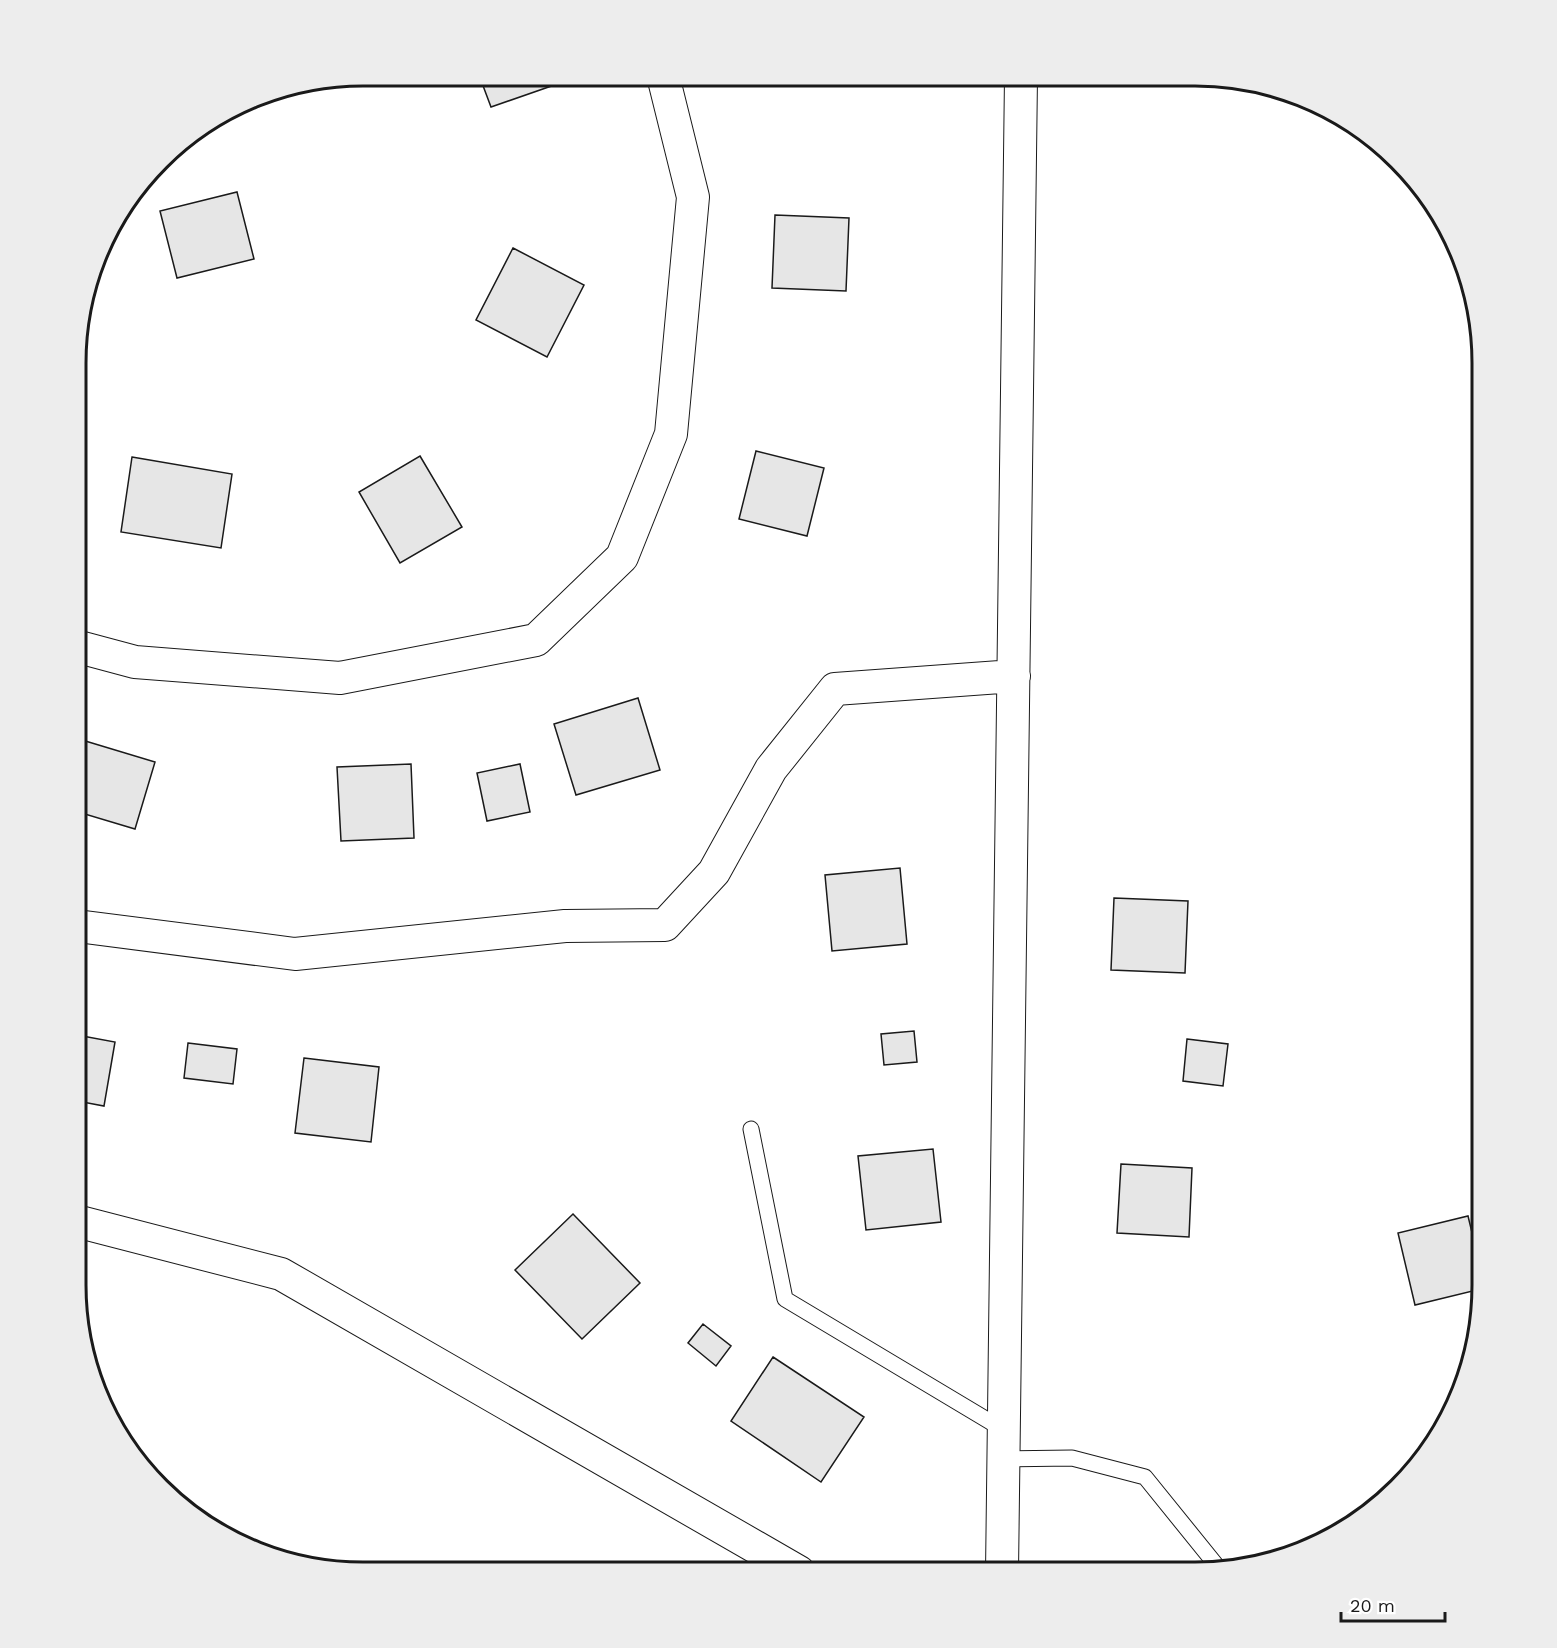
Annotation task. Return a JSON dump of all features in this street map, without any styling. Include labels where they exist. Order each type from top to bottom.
[{"type":"street","points":[[86,649],[135,662],[340,678],[536,640],[622,557],[671,434],[693,197],[665,86]]},
{"type":"street","points":[[1002,1562],[1021,86]]},
{"type":"street","points":[[86,927],[295,954],[565,926],[664,925],[714,872],[771,770],[835,689],[1014,676]]},
{"type":"street","points":[[86,1224],[281,1274],[782,1562]]},
{"type":"lane","points":[[751,1129],[785,1299],[1004,1444],[1072,1458],[1145,1477],[1214,1562]]},
{"type":"building","points":[[483,86],[551,86],[491,107]]},
{"type":"building","points":[[237,192],[254,259],[177,278],[160,211]]},
{"type":"building","points":[[775,215],[849,218],[846,291],[772,288]]},
{"type":"building","points":[[513,248],[584,285],[547,357],[476,320]]},
{"type":"building","points":[[756,451],[824,468],[807,536],[739,519]]},
{"type":"building","points":[[420,456],[462,527],[400,563],[359,492]]},
{"type":"building","points":[[132,457],[232,474],[221,548],[121,532]]},
{"type":"building","points":[[638,698],[660,770],[576,795],[554,724]]},
{"type":"building","points":[[86,741],[155,762],[135,829],[86,814]]},
{"type":"building","points":[[411,764],[414,838],[341,841],[337,767]]},
{"type":"building","points":[[520,764],[530,812],[487,821],[477,773]]},
{"type":"building","points":[[900,868],[907,944],[832,951],[825,875]]},
{"type":"building","points":[[1114,898],[1188,901],[1185,973],[1111,970]]},
{"type":"building","points":[[914,1031],[917,1062],[884,1065],[881,1034]]},
{"type":"building","points":[[86,1037],[115,1042],[104,1106],[86,1103]]},
{"type":"building","points":[[1187,1039],[1228,1044],[1223,1086],[1183,1081]]},
{"type":"building","points":[[188,1043],[237,1049],[233,1084],[184,1078]]},
{"type":"building","points":[[304,1058],[379,1067],[371,1142],[295,1133]]},
{"type":"building","points":[[933,1149],[941,1222],[866,1230],[858,1156]]},
{"type":"building","points":[[1121,1164],[1192,1168],[1189,1237],[1117,1233]]},
{"type":"building","points":[[573,1214],[640,1283],[582,1339],[515,1270]]},
{"type":"building","points":[[1468,1216],[1472,1233],[1472,1291],[1415,1305],[1398,1233]]},
{"type":"building","points":[[703,1324],[731,1346],[716,1366],[688,1343]]},
{"type":"building","points":[[773,1357],[864,1417],[821,1482],[731,1421]]}]
